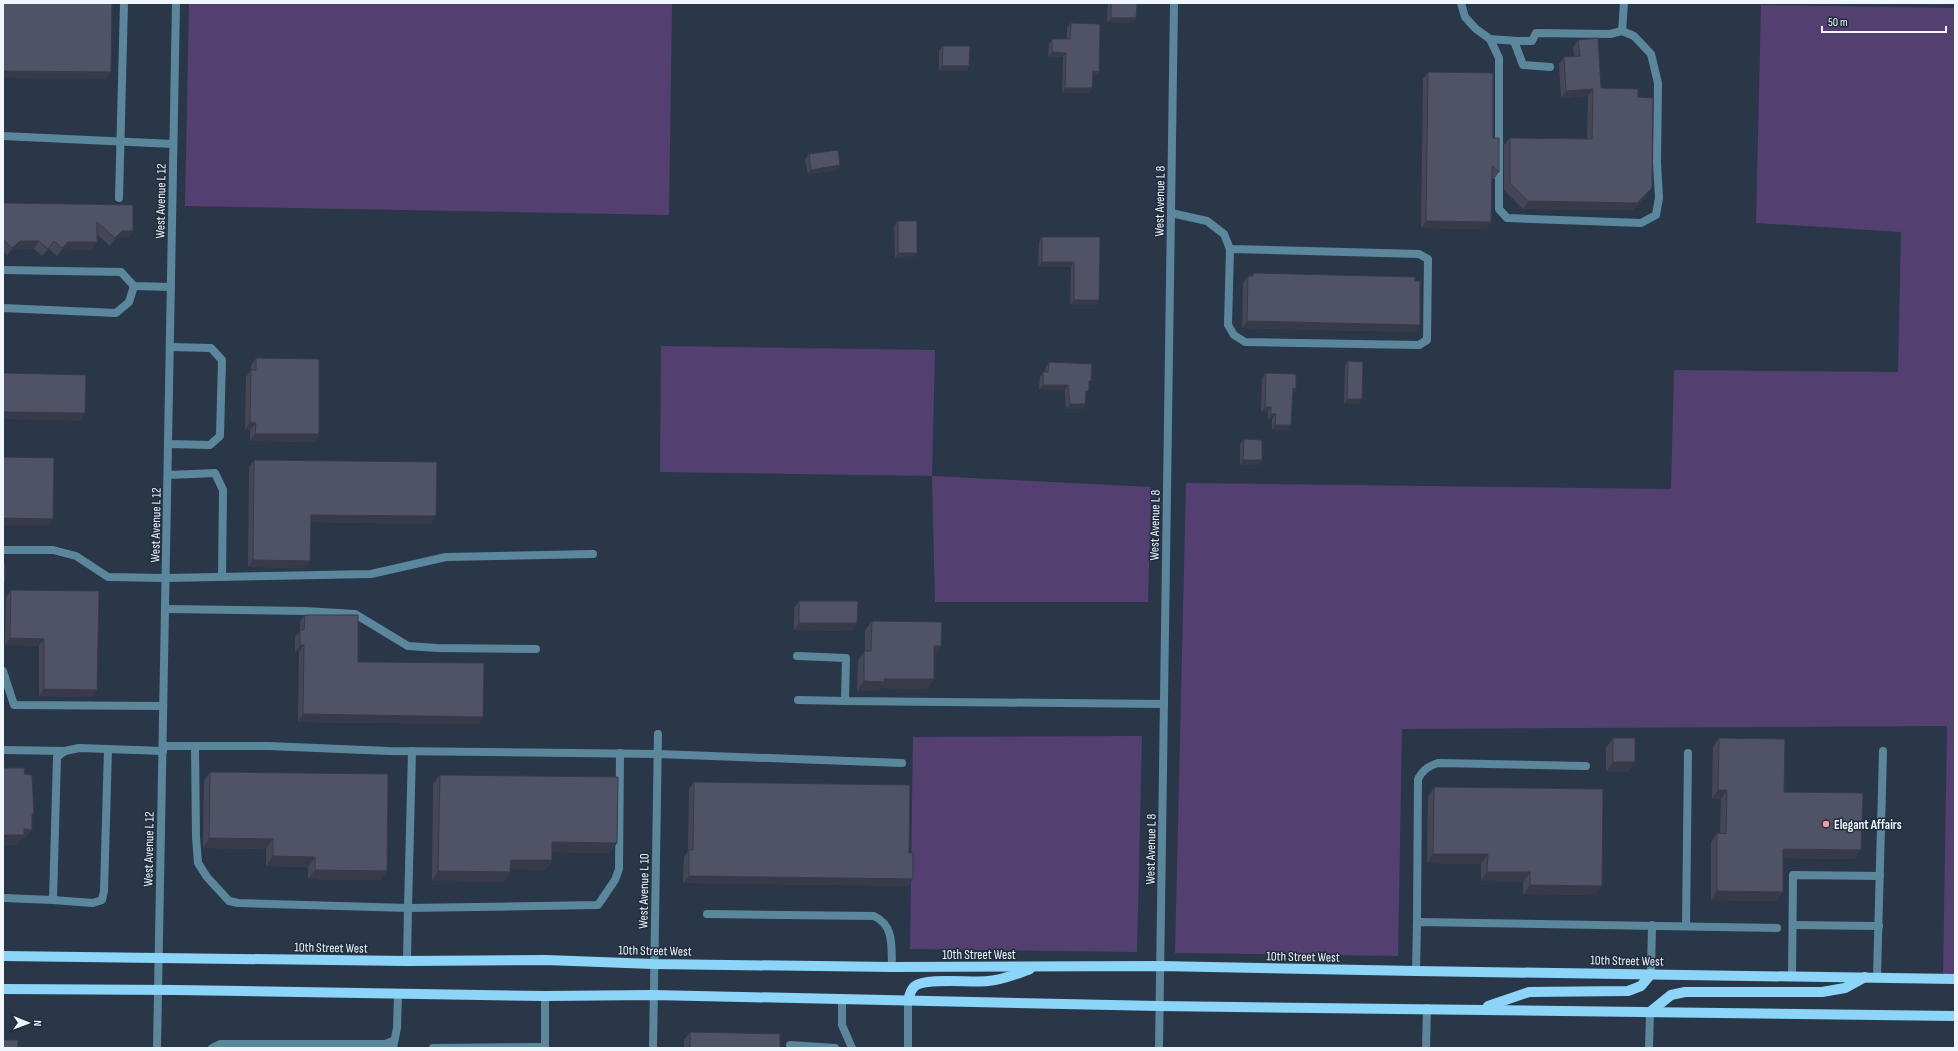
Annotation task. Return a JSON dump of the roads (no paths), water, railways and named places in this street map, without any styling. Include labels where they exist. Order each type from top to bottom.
[{"type":"main road","name":"10th Street West","points":[[3,956],[407,961],[546,960],[653,964],[892,967],[1160,966],[1955,979]]},
{"type":"main road","points":[[908,1000],[911,991],[915,986],[927,982],[989,981],[1012,976],[1036,966]]},
{"type":"main road","points":[[1480,1009],[1529,992],[1628,990],[1641,986],[1650,974]]},
{"type":"main road","points":[[1650,1012],[1671,995],[1685,992],[1822,992],[1845,988],[1865,977]]},
{"type":"main road","points":[[3,989],[545,996],[653,995],[1159,1006],[1427,1008],[1955,1016]]},
{"type":"street","points":[[119,198],[124,3]]},
{"type":"street","name":"West Avenue L 12","points":[[157,1048],[176,3]]},
{"type":"street","name":"West Avenue L 8","points":[[1159,1048],[1174,3]]},
{"type":"street","points":[[1461,3],[1465,17],[1476,29],[1490,39],[1499,58],[1499,209],[1507,218],[1641,224],[1656,215],[1659,198],[1657,162],[1658,83],[1651,54],[1634,36],[1622,31],[1610,34],[1536,33],[1532,41],[1490,39]]},
{"type":"street","points":[[1622,31],[1624,3]]},
{"type":"street","points":[[1516,41],[1514,41],[1523,65],[1550,68]]},
{"type":"street","points":[[3,136],[174,144]]},
{"type":"street","points":[[1171,214],[1207,221],[1224,234],[1230,249],[1228,325],[1234,335],[1245,342],[1418,345],[1427,340],[1428,259],[1419,254],[1230,249]]},
{"type":"street","points":[[3,270],[121,272],[134,286],[171,287]]},
{"type":"street","points":[[3,308],[116,313],[129,302],[134,286]]},
{"type":"street","points":[[168,444],[210,445],[220,436],[222,360],[212,348],[170,346]]},
{"type":"street","points":[[168,475],[214,473],[223,490],[222,577]]},
{"type":"street","points":[[3,550],[53,550],[76,556],[108,577],[166,578],[371,574],[446,557],[593,554]]},
{"type":"street","points":[[165,609],[305,611],[355,614],[408,646],[437,648],[536,649]]},
{"type":"street","points":[[797,656],[846,658],[845,701]]},
{"type":"street","points":[[3,671],[14,705],[163,706]]},
{"type":"street","points":[[798,700],[1164,704]]},
{"type":"street","name":"West Avenue L 10","points":[[653,1048],[653,964],[658,734]]},
{"type":"street","points":[[195,746],[196,837],[198,863],[207,877],[229,901],[238,903],[408,908],[598,905],[615,880],[619,869],[620,753]]},
{"type":"street","points":[[3,750],[65,751],[79,748],[108,749],[195,746],[268,746],[412,751],[658,754],[902,763]]},
{"type":"street","points":[[3,898],[93,903],[102,900],[104,891],[108,749]]},
{"type":"street","points":[[53,900],[57,757],[65,751]]},
{"type":"street","points":[[407,961],[412,751]]},
{"type":"street","points":[[1878,977],[1883,751]]},
{"type":"street","points":[[1686,926],[1688,753]]},
{"type":"street","points":[[1416,971],[1418,779],[1422,772],[1429,766],[1438,763],[1586,766]]},
{"type":"street","points":[[1792,976],[1793,875],[1880,876]]},
{"type":"street","points":[[707,914],[874,916],[882,920],[891,932],[892,967]]},
{"type":"street","points":[[1417,922],[1777,928]]},
{"type":"street","points":[[1793,925],[1879,926]]},
{"type":"street","points":[[1650,974],[1652,926]]},
{"type":"street","points":[[212,1048],[220,1044],[393,1045],[397,1028],[398,994]]},
{"type":"street","points":[[432,1048],[545,1047],[545,996]]},
{"type":"street","points":[[842,1000],[842,1025],[852,1048]]},
{"type":"street","points":[[908,1000],[908,1048]]},
{"type":"street","points":[[1426,1048],[1427,1008]]},
{"type":"street","points":[[1649,1048],[1650,1012]]},
{"type":"street","points":[[790,1045],[835,1048]]},
{"type":"place","name":"Elegant Affairs","points":[[1826,824]]}]
